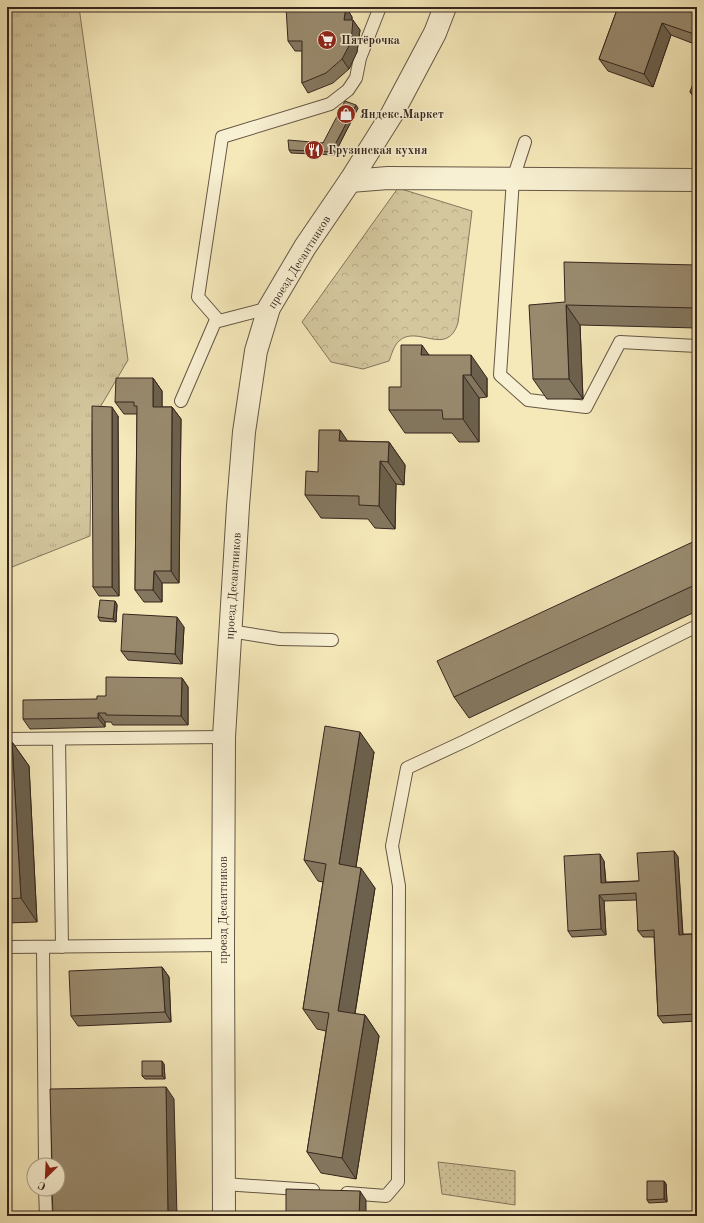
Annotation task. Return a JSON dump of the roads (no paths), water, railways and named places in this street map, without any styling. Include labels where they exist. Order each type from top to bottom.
[{"type":"street","name":"проезд Десантников","points":[[224,1216],[224,737],[238,506],[245,425],[256,351],[269,308],[305,247],[350,182],[392,114],[435,33],[445,7]]},
{"type":"street","points":[[350,182],[388,178],[697,180]]},
{"type":"lane","points":[[219,321],[198,297],[222,137],[330,104],[342,95],[348,90],[356,78],[360,58],[380,7]]},
{"type":"lane","points":[[525,142],[513,179],[500,375],[528,400],[586,407],[620,342],[697,346]]},
{"type":"lane","points":[[181,401],[215,322],[269,308]]},
{"type":"lane","points":[[224,1184],[386,1196],[398,1182],[399,886],[392,846],[407,768],[465,741],[697,626]]},
{"type":"lane","points":[[230,631],[280,640],[332,640]]},
{"type":"lane","points":[[7,739],[224,737]]},
{"type":"lane","points":[[59,739],[62,947]]},
{"type":"lane","points":[[7,947],[223,945]]},
{"type":"lane","points":[[43,947],[45,1157]]},
{"type":"lane","points":[[45,1197],[46,1216]]},
{"type":"place","name":"Пятёрочка","points":[[327,40]]},
{"type":"place","name":"Яндекс.Маркет","points":[[346,114]]},
{"type":"place","name":"Грузинская кухня","points":[[314,150]]}]
